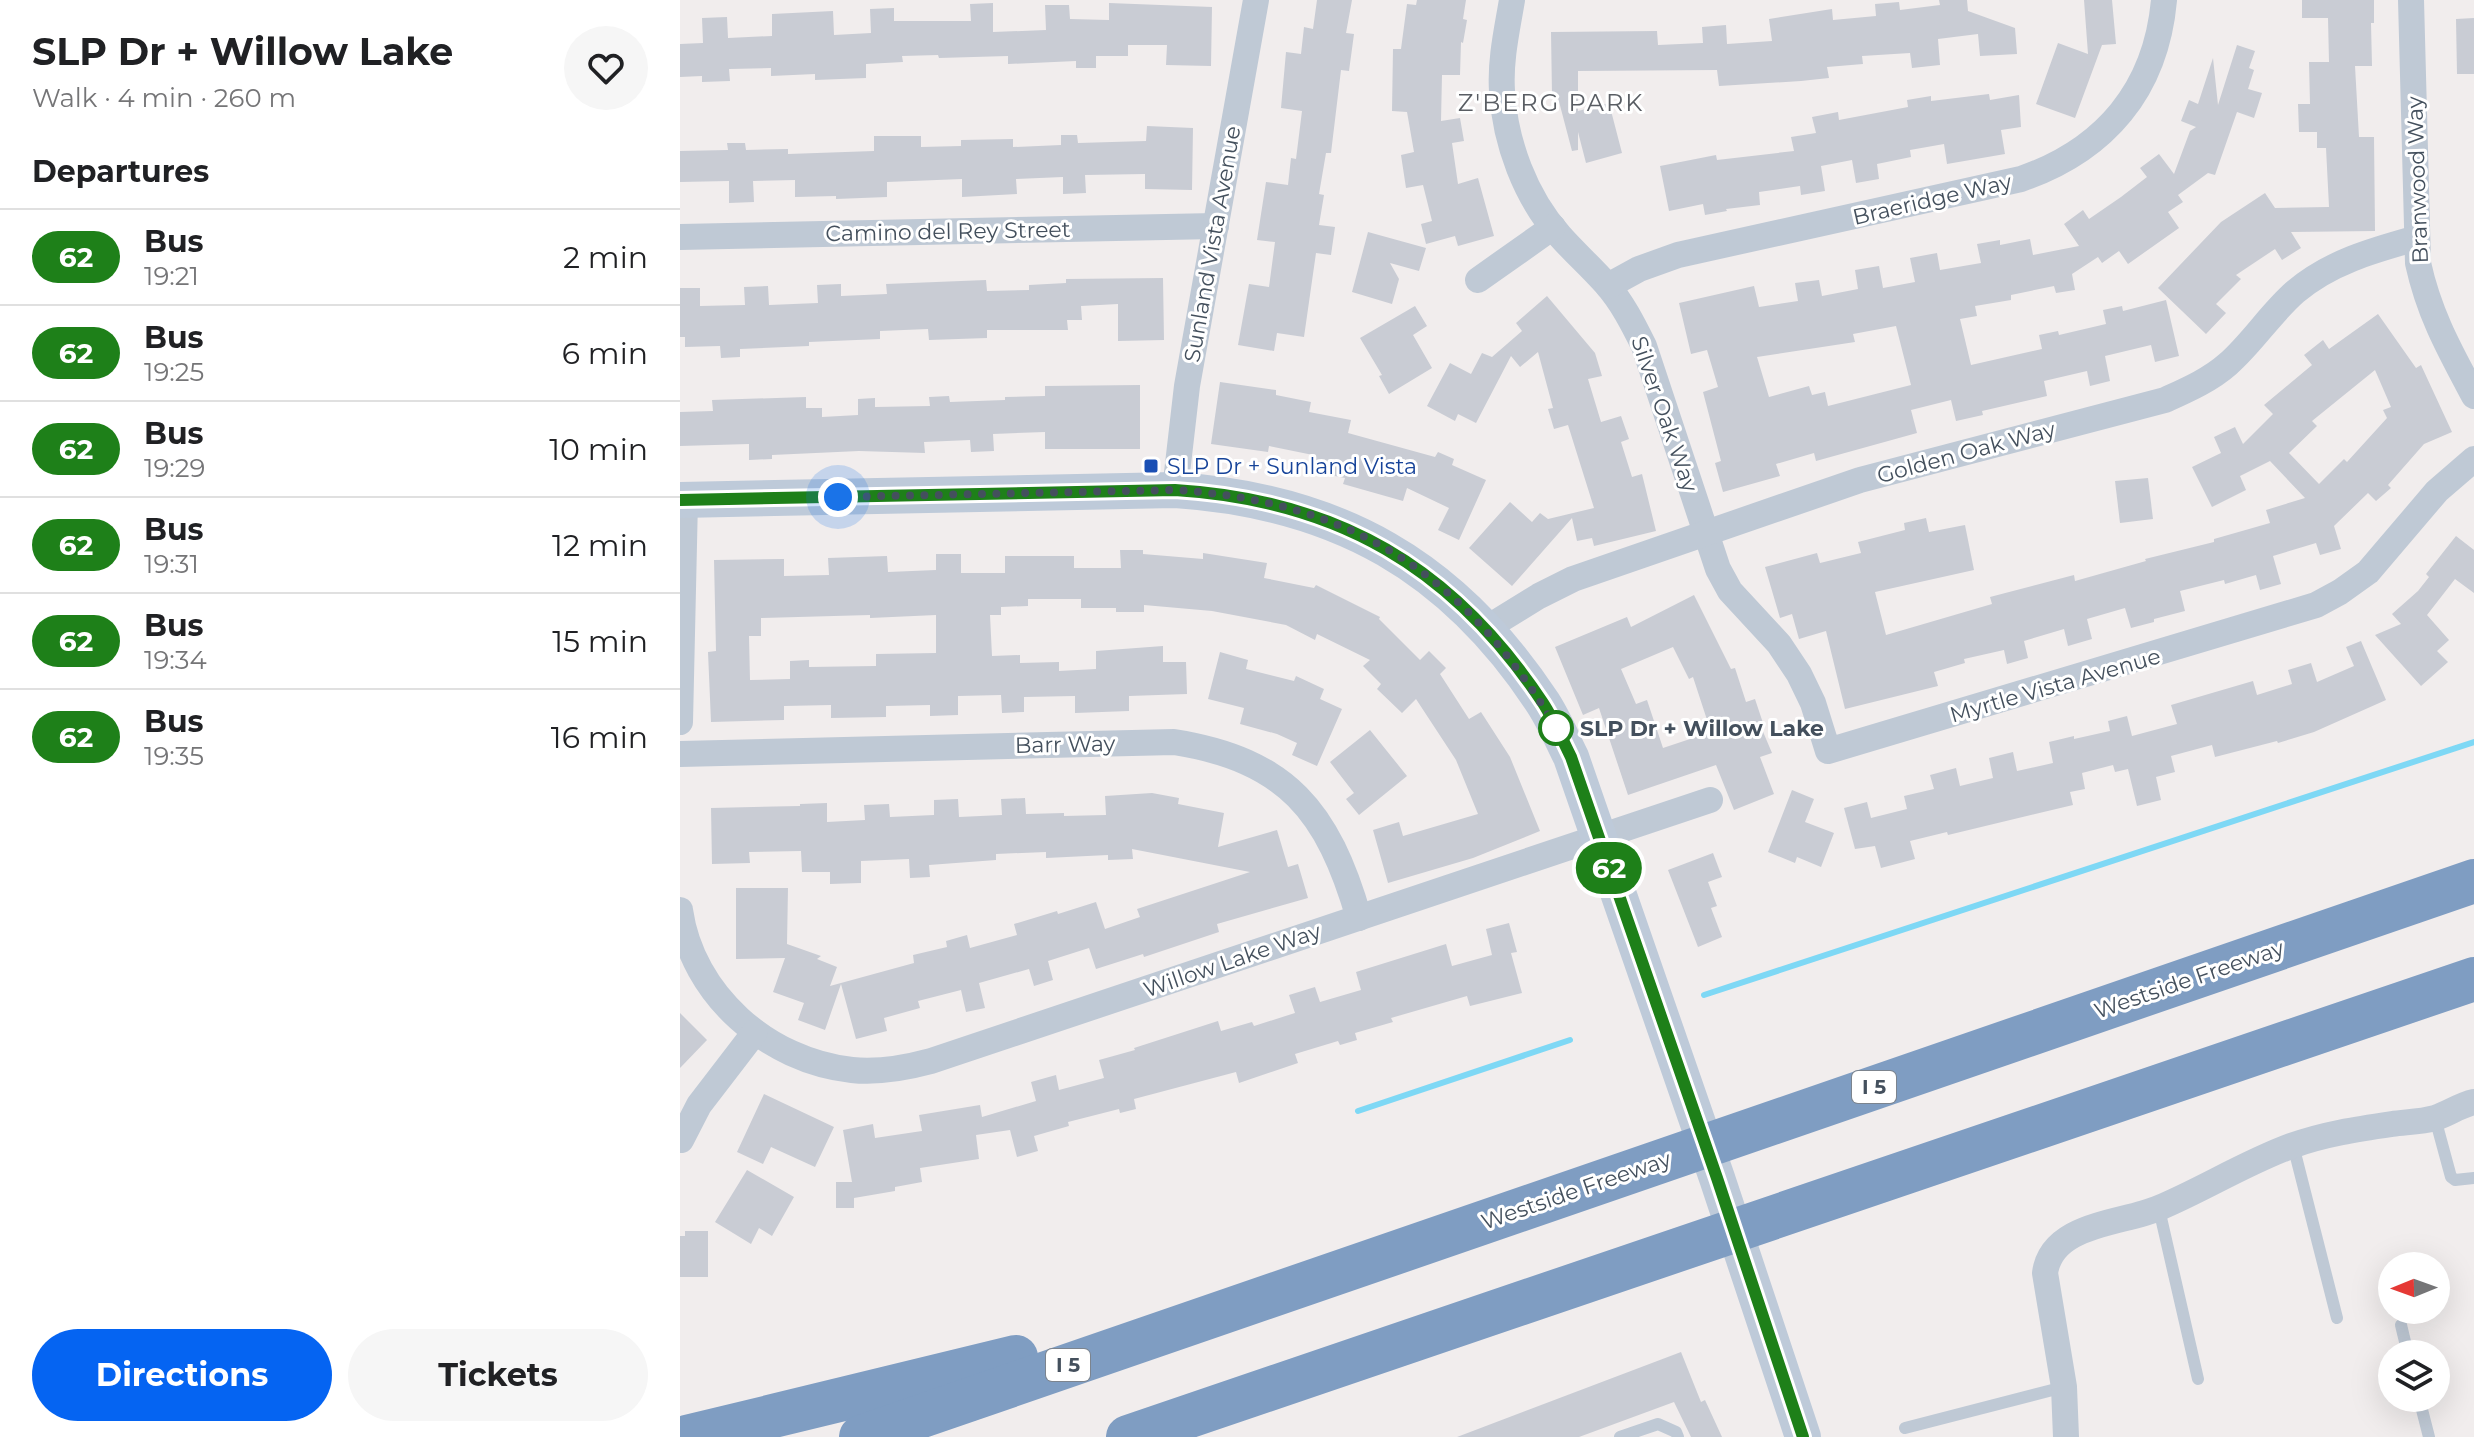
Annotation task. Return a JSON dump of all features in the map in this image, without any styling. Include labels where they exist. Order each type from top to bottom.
[{"type":"highway","name":"Westside Freeway","points":[[861,1437],[2474,881]]},
{"type":"highway","points":[[1128,1437],[2474,979]]},
{"type":"highway","points":[[687,1437],[1274,1293]]},
{"type":"highway","points":[[1156,1437],[1308,1376]]},
{"type":"street","name":"Sunland Vista Avenue","points":[[1175,490],[1187,386],[1256,0]]},
{"type":"street","name":"Silver Oak Way","points":[[1512,0],[1503,52],[1502,90],[1506,124],[1517,162],[1532,196],[1553,227],[1608,286],[1629,316],[1644,346],[1705,533]]},
{"type":"street","name":"Braeridge Way","points":[[1608,286],[1639,269],[1678,255],[2021,179],[2074,156],[2101,135],[2124,110],[2143,78],[2155,50],[2164,0]]},
{"type":"street","name":"Branwood Way","points":[[2411,0],[2418,263],[2434,321],[2474,396]]},
{"type":"street","name":"Camino del Rey Street","points":[[680,237],[1216,226]]},
{"type":"street","points":[[1478,280],[1553,227]]},
{"type":"street","name":"Golden Oak Way","points":[[1487,628],[1573,579],[1705,533],[1872,477],[2165,400],[2201,384],[2227,365],[2297,290],[2329,269],[2361,254],[2417,238]]},
{"type":"street","name":"Myrtle Vista Avenue","points":[[1705,533],[1730,591],[1779,644],[1799,674],[1813,703],[1828,751],[2316,605],[2368,572],[2437,491],[2474,459]]},
{"type":"street","points":[[680,722],[682,500],[1175,490],[1223,493],[1305,512],[1354,531],[1395,553],[1439,584],[1487,628],[1544,704],[1571,757],[1803,1437]]},
{"type":"street","name":"Barr Way","points":[[680,754],[1174,742],[1208,747],[1252,764],[1301,800],[1323,827],[1339,857],[1359,918]]},
{"type":"street","name":"Willow Lake Way","points":[[680,910],[689,946],[704,976],[719,998],[755,1032],[776,1046],[826,1066],[853,1070],[906,1068],[1710,800]]},
{"type":"street","points":[[681,1140],[699,1105],[755,1032]]},
{"type":"street","points":[[2066,1437],[2064,1387],[2045,1273],[2047,1258],[2066,1240],[2092,1228],[2159,1209],[2239,1167],[2293,1145],[2341,1131],[2435,1118],[2474,1102]]},
{"type":"lane","points":[[2435,1118],[2451,1177],[2455,1180],[2474,1178]]},
{"type":"lane","points":[[2293,1145],[2337,1318]]},
{"type":"lane","points":[[2159,1209],[2198,1379]]},
{"type":"lane","points":[[2401,1325],[2405,1340]]},
{"type":"lane","points":[[1905,1428],[2064,1387]]},
{"type":"lane","points":[[2423,1412],[2429,1437]]},
{"type":"lane","points":[[1620,1437],[1658,1424],[1676,1432],[1678,1437]]},
{"type":"building","points":[[1317,0],[1352,0],[1346,33],[1354,34],[1349,71],[1341,70],[1331,153],[1326,153],[1319,194],[1324,195],[1319,225],[1335,227],[1331,255],[1316,253],[1304,337],[1277,333],[1274,351],[1238,345],[1249,284],[1269,287],[1275,242],[1257,240],[1266,182],[1288,185],[1291,158],[1296,159],[1302,111],[1281,108],[1286,52],[1301,54],[1304,27],[1313,29]]},
{"type":"building","points":[[1417,0],[1466,0],[1463,19],[1467,20],[1461,42],[1460,75],[1442,75],[1441,121],[1460,118],[1464,141],[1452,143],[1458,184],[1478,178],[1494,236],[1458,246],[1455,236],[1426,244],[1421,224],[1432,221],[1423,185],[1406,188],[1401,155],[1414,152],[1407,112],[1392,111],[1393,49],[1401,49],[1407,4],[1416,5]]},
{"type":"building","points":[[1939,0],[1967,0],[1968,11],[2015,28],[2017,54],[1980,56],[1978,34],[1938,39],[1940,65],[1912,68],[1910,53],[1862,56],[1863,64],[1827,67],[1829,78],[1801,81],[1719,86],[1717,70],[1578,71],[1578,111],[1609,103],[1622,153],[1586,163],[1578,132],[1578,150],[1572,151],[1557,94],[1552,95],[1551,32],[1657,31],[1658,45],[1703,43],[1702,27],[1726,25],[1727,44],[1772,41],[1769,19],[1832,9],[1833,20],[1876,16],[1875,4],[1899,2],[1900,10],[1940,5]]},
{"type":"building","points":[[2084,0],[2112,0],[2116,44],[2102,45],[2075,118],[2036,104],[2058,43],[2088,54]]},
{"type":"building","points":[[2302,0],[2374,0],[2372,66],[2355,66],[2359,137],[2374,137],[2375,231],[2291,232],[2301,248],[2282,260],[2275,249],[2236,275],[2241,279],[2216,304],[2226,313],[2206,334],[2158,288],[2221,222],[2265,193],[2275,208],[2329,207],[2326,148],[2317,148],[2317,132],[2299,132],[2298,104],[2310,104],[2309,62],[2329,62],[2328,18],[2302,18]]},
{"type":"building","points":[[993,3],[993,32],[1046,30],[1045,5],[1069,5],[1070,19],[1109,20],[1109,3],[1212,7],[1211,66],[1166,65],[1167,45],[1128,45],[1128,56],[1096,56],[1096,68],[1076,68],[1076,61],[1008,64],[1008,56],[939,58],[938,55],[902,56],[903,62],[866,64],[866,78],[815,80],[815,74],[771,76],[771,68],[729,69],[730,81],[702,82],[702,76],[680,77],[680,44],[703,43],[702,18],[727,17],[728,38],[772,36],[772,14],[833,11],[834,35],[871,33],[870,9],[894,8],[894,21],[971,21],[970,4]]},
{"type":"building","points":[[2474,18],[2474,74],[2457,74],[2456,19]]},
{"type":"building","points":[[2237,45],[2255,51],[2249,68],[2254,70],[2248,89],[2262,93],[2254,118],[2237,112],[2215,175],[2208,173],[2178,195],[2183,202],[2168,212],[2179,228],[2128,264],[2119,251],[2102,263],[2098,257],[2072,274],[2075,290],[2056,293],[2054,286],[2011,295],[2011,300],[1975,306],[1977,316],[1960,319],[1971,365],[2042,349],[2039,335],[2058,331],[2059,335],[2106,324],[2103,310],[2122,306],[2123,311],[2166,300],[2179,356],[2155,362],[2151,345],[2105,356],[2110,381],[2090,386],[2087,371],[2044,381],[2047,396],[1982,411],[1983,415],[1956,421],[1951,400],[1911,410],[1917,433],[1816,461],[1814,453],[1776,464],[1780,476],[1723,492],[1715,463],[1721,461],[1703,392],[1718,387],[1707,350],[1691,354],[1679,303],[1754,286],[1759,307],[1798,301],[1795,283],[1819,280],[1822,296],[1858,289],[1855,270],[1879,266],[1883,288],[1915,282],[1910,258],[1937,253],[1940,270],[1981,263],[1977,244],[2000,240],[2000,245],[2030,239],[2033,255],[2079,246],[2064,224],[2083,210],[2089,219],[2121,197],[2147,177],[2140,168],[2159,154],[2174,174],[2190,131],[2196,127],[2181,121],[2189,100],[2198,104],[2213,58],[2218,105]],"holes":[[[1896,326],[1911,385],[1828,406],[1825,392],[1812,395],[1809,386],[1769,397],[1757,357],[1855,342],[1853,334]]]},
{"type":"building","points":[[1989,94],[1990,100],[2019,95],[2021,127],[2001,130],[2005,154],[1947,164],[1944,144],[1910,150],[1911,157],[1877,164],[1879,179],[1856,183],[1852,160],[1821,166],[1825,191],[1801,195],[1800,186],[1759,192],[1760,205],[1705,215],[1703,204],[1669,211],[1660,166],[1716,155],[1717,160],[1794,151],[1791,137],[1816,133],[1812,117],[1838,112],[1839,120],[1908,107],[1907,100],[1931,96],[1931,101]]},
{"type":"building","points":[[1147,126],[1193,128],[1192,190],[1145,189],[1145,174],[1085,175],[1086,193],[1063,194],[1063,177],[1016,179],[1017,194],[962,197],[962,179],[887,182],[887,197],[836,199],[836,196],[795,197],[795,180],[753,181],[754,202],[729,203],[729,181],[680,182],[680,151],[728,150],[727,143],[745,143],[746,150],[788,149],[788,154],[874,151],[874,136],[921,136],[921,147],[961,146],[961,140],[1013,139],[1013,147],[1061,145],[1061,135],[1077,135],[1078,143],[1146,141]]},
{"type":"building","points":[[1368,232],[1426,248],[1419,271],[1390,263],[1399,279],[1392,304],[1352,292]]},
{"type":"building","points":[[1163,278],[1164,340],[1118,341],[1118,304],[1081,306],[1082,320],[1067,320],[1068,330],[987,330],[987,338],[929,340],[928,329],[880,331],[880,339],[740,349],[740,357],[721,358],[720,346],[685,347],[685,337],[680,337],[680,288],[700,288],[700,306],[745,305],[744,287],[768,286],[769,305],[818,303],[817,285],[841,284],[841,296],[887,294],[886,284],[986,280],[987,291],[1029,290],[1029,285],[1066,283],[1066,279]]},
{"type":"building","points":[[1547,296],[1595,353],[1602,376],[1588,379],[1601,422],[1621,416],[1629,439],[1621,442],[1632,477],[1642,474],[1656,531],[1594,546],[1592,538],[1577,541],[1572,518],[1512,586],[1469,548],[1510,502],[1532,522],[1540,513],[1548,519],[1594,508],[1568,425],[1554,429],[1548,409],[1553,408],[1538,352],[1520,367],[1511,356],[1476,423],[1458,414],[1455,421],[1427,406],[1450,363],[1471,374],[1482,353],[1492,357],[1522,331],[1516,323]]},
{"type":"building","points":[[1415,306],[1427,326],[1413,335],[1432,368],[1389,394],[1379,376],[1382,375],[1360,338]]},
{"type":"building","points":[[2378,314],[2416,368],[2421,365],[2452,432],[2424,444],[2388,485],[2391,488],[2376,501],[2368,493],[2334,526],[2341,549],[2320,555],[2316,543],[2273,556],[2281,584],[2260,590],[2256,575],[2225,584],[2224,580],[2180,591],[2185,611],[2154,619],[2154,622],[2131,628],[2125,608],[2087,619],[2092,639],[2068,646],[2064,629],[2024,641],[2028,658],[2007,664],[2004,650],[1964,659],[1965,663],[1934,672],[1938,686],[1845,709],[1826,631],[1799,639],[1792,614],[1780,618],[1765,567],[1817,553],[1820,563],[1861,553],[1858,542],[1905,530],[1904,523],[1926,518],[1929,532],[1965,525],[1974,570],[1875,592],[1886,635],[1992,604],[1990,597],[2074,575],[2075,581],[2270,523],[2266,510],[2305,498],[2270,461],[2240,476],[2246,490],[2212,507],[2192,467],[2221,453],[2214,437],[2235,427],[2243,444],[2273,414],[2264,405],[2312,365],[2304,355],[2323,340],[2329,349]],"holes":[[[2375,370],[2391,407],[2383,410],[2387,418],[2347,462],[2344,459],[2319,484],[2289,453],[2317,426],[2312,421]]]},
{"type":"building","points":[[1220,382],[1276,390],[1276,395],[1311,402],[1309,412],[1351,420],[1348,433],[1435,457],[1438,452],[1454,459],[1452,465],[1486,480],[1459,540],[1438,530],[1449,508],[1407,488],[1403,501],[1343,484],[1345,478],[1310,471],[1313,455],[1269,446],[1268,452],[1211,444]]},
{"type":"building","points":[[1140,385],[1140,449],[1045,449],[1045,432],[993,434],[994,451],[971,452],[970,440],[924,442],[925,453],[859,451],[772,455],[772,459],[749,460],[749,444],[680,446],[680,412],[713,411],[712,400],[806,397],[806,408],[822,408],[822,417],[858,415],[858,399],[875,398],[875,407],[930,406],[929,397],[949,396],[950,402],[1005,400],[1005,397],[1045,396],[1045,386]]},
{"type":"building","points":[[2148,478],[2153,519],[2120,523],[2115,481]]},
{"type":"building","points":[[2456,536],[2474,550],[2474,593],[2455,579],[2427,615],[2449,640],[2437,651],[2448,662],[2421,686],[2375,635],[2401,624],[2392,614],[2418,591],[2429,577],[2426,574]]},
{"type":"building","points":[[1120,550],[1143,550],[1143,554],[1203,559],[1203,553],[1267,563],[1264,578],[1314,588],[1316,585],[1380,617],[1420,660],[1429,651],[1446,668],[1440,674],[1469,719],[1481,712],[1510,757],[1540,831],[1473,858],[1388,883],[1373,830],[1399,822],[1403,836],[1478,814],[1456,760],[1416,699],[1402,713],[1377,689],[1381,684],[1363,666],[1370,660],[1317,634],[1315,640],[1286,625],[1212,611],[1144,605],[1144,612],[1116,612],[1116,608],[1081,608],[1081,599],[1028,599],[1028,606],[1001,607],[1001,615],[990,615],[992,656],[1020,655],[1020,663],[1059,662],[1059,671],[1096,669],[1096,651],[1163,646],[1163,662],[1186,662],[1187,694],[1129,696],[1129,711],[1075,713],[1075,696],[1024,697],[1024,712],[1002,713],[1001,695],[958,696],[958,715],[930,716],[930,705],[886,706],[886,717],[831,718],[831,705],[784,706],[784,720],[711,722],[708,652],[716,651],[714,560],[784,559],[784,576],[829,575],[828,558],[887,556],[888,572],[936,570],[936,554],[961,554],[961,573],[1005,573],[1005,556],[1074,556],[1074,568],[1121,568]],"holes":[[[870,615],[870,618],[936,615],[936,653],[876,654],[876,666],[809,667],[809,660],[790,661],[790,679],[750,680],[749,636],[761,636],[761,618]]]},
{"type":"building","points":[[1694,595],[1731,669],[1735,668],[1746,702],[1755,699],[1764,726],[1761,727],[1772,753],[1760,757],[1774,794],[1734,810],[1716,765],[1628,795],[1599,708],[1583,715],[1555,647],[1627,617],[1631,627]],"holes":[[[1673,647],[1689,679],[1693,677],[1711,732],[1663,748],[1647,700],[1636,704],[1621,669]]]},
{"type":"building","points":[[2361,641],[2386,700],[2314,732],[2278,743],[2215,757],[2212,745],[2171,756],[2175,772],[2156,777],[2161,800],[2137,806],[2128,769],[2115,772],[2113,765],[2082,773],[2085,789],[2070,792],[2073,805],[1910,841],[1915,859],[1881,868],[1875,846],[1855,849],[1844,808],[1867,802],[1871,818],[1907,809],[1904,796],[1934,789],[1930,775],[1956,768],[1960,786],[1993,778],[1989,758],[2013,752],[2017,771],[2053,763],[2049,742],[2110,731],[2108,721],[2127,716],[2132,736],[2177,724],[2171,705],[2253,681],[2257,695],[2292,684],[2288,670],[2311,663],[2317,682],[2354,666],[2346,647]]},
{"type":"building","points":[[1220,652],[1248,660],[1246,669],[1294,681],[1296,676],[1324,689],[1320,699],[1342,709],[1317,766],[1292,755],[1297,743],[1240,724],[1244,708],[1208,699]]},
{"type":"building","points":[[1370,730],[1407,776],[1359,815],[1346,799],[1354,793],[1330,762]]},
{"type":"building","points":[[1792,790],[1814,799],[1805,822],[1834,833],[1821,867],[1797,857],[1795,863],[1768,852]]},
{"type":"building","points":[[1152,793],[1179,798],[1178,804],[1224,813],[1218,847],[1277,830],[1288,867],[1298,864],[1308,898],[1217,924],[1219,932],[1096,969],[1089,948],[1048,961],[1053,980],[1034,986],[1029,969],[979,983],[985,1008],[966,1012],[961,990],[918,1001],[920,1008],[884,1018],[887,1031],[856,1039],[841,984],[825,1030],[798,1020],[804,1003],[773,992],[785,958],[736,959],[736,888],[788,888],[787,944],[821,956],[817,959],[837,967],[830,986],[914,963],[913,955],[947,947],[946,941],[967,935],[970,948],[1017,935],[1014,924],[1096,902],[1105,929],[1140,917],[1137,909],[1250,872],[1132,849],[1133,859],[1108,860],[1108,855],[1046,858],[1046,852],[996,854],[996,860],[929,865],[930,877],[910,878],[909,859],[861,861],[861,883],[830,884],[830,872],[802,872],[801,851],[749,852],[750,863],[712,864],[711,808],[827,803],[827,822],[865,820],[864,805],[889,804],[890,817],[934,815],[934,800],[958,799],[959,817],[1002,815],[1001,799],[1025,798],[1026,814],[1106,815],[1105,796]]},
{"type":"building","points":[[1713,853],[1722,877],[1708,882],[1717,906],[1711,908],[1722,937],[1698,947],[1668,870]]},
{"type":"building","points":[[1509,923],[1517,952],[1511,953],[1522,993],[1470,1006],[1467,996],[1391,1018],[1393,1022],[1355,1033],[1357,1040],[1340,1045],[1338,1041],[1295,1054],[1298,1063],[1239,1083],[1236,1072],[1134,1099],[1136,1109],[1120,1113],[1119,1109],[1068,1122],[1069,1126],[1034,1136],[1038,1151],[1017,1157],[1010,1130],[976,1135],[979,1159],[920,1168],[922,1182],[895,1187],[895,1191],[854,1198],[854,1208],[836,1208],[836,1182],[852,1182],[843,1130],[873,1124],[875,1138],[922,1131],[919,1115],[980,1105],[982,1117],[1036,1101],[1031,1082],[1056,1075],[1059,1090],[1104,1078],[1099,1060],[1134,1048],[1218,1021],[1221,1031],[1252,1022],[1254,1026],[1295,1013],[1289,995],[1315,987],[1320,1002],[1361,990],[1356,972],[1446,944],[1452,966],[1492,955],[1486,929]]},
{"type":"building","points":[[680,1013],[707,1040],[680,1068]]},
{"type":"building","points":[[764,1094],[834,1127],[815,1167],[771,1147],[763,1164],[737,1152]]},
{"type":"building","points":[[747,1170],[794,1197],[772,1236],[759,1228],[751,1244],[715,1222]]},
{"type":"building","points":[[685,1231],[708,1231],[708,1277],[680,1277],[680,1236],[685,1236]]},
{"type":"building","points":[[1681,1352],[1701,1402],[1705,1400],[1722,1437],[1691,1437],[1674,1402],[1579,1437],[1457,1437]]},
{"type":"waterway","points":[[1704,995],[2474,742]]},
{"type":"waterway","points":[[1358,1111],[1570,1040]]},
{"type":"bus line","name":"62","points":[[680,500],[1175,490],[1223,493],[1305,512],[1354,531],[1395,553],[1439,584],[1487,628],[1544,704],[1571,757],[1803,1437]]},
{"type":"place","name":"SLP Dr + Sunland Vista","points":[[1151,466]]},
{"type":"place","name":"SLP Dr + Willow Lake","points":[[1556,728]]},
{"type":"district","name":"Z'BERG PARK","points":[[1551,103]]},
{"type":"route","points":[[838,497],[1175,490],[1223,493],[1305,512],[1354,531],[1395,553],[1439,584],[1487,628],[1544,704],[1557,731],[1556,728]]}]
